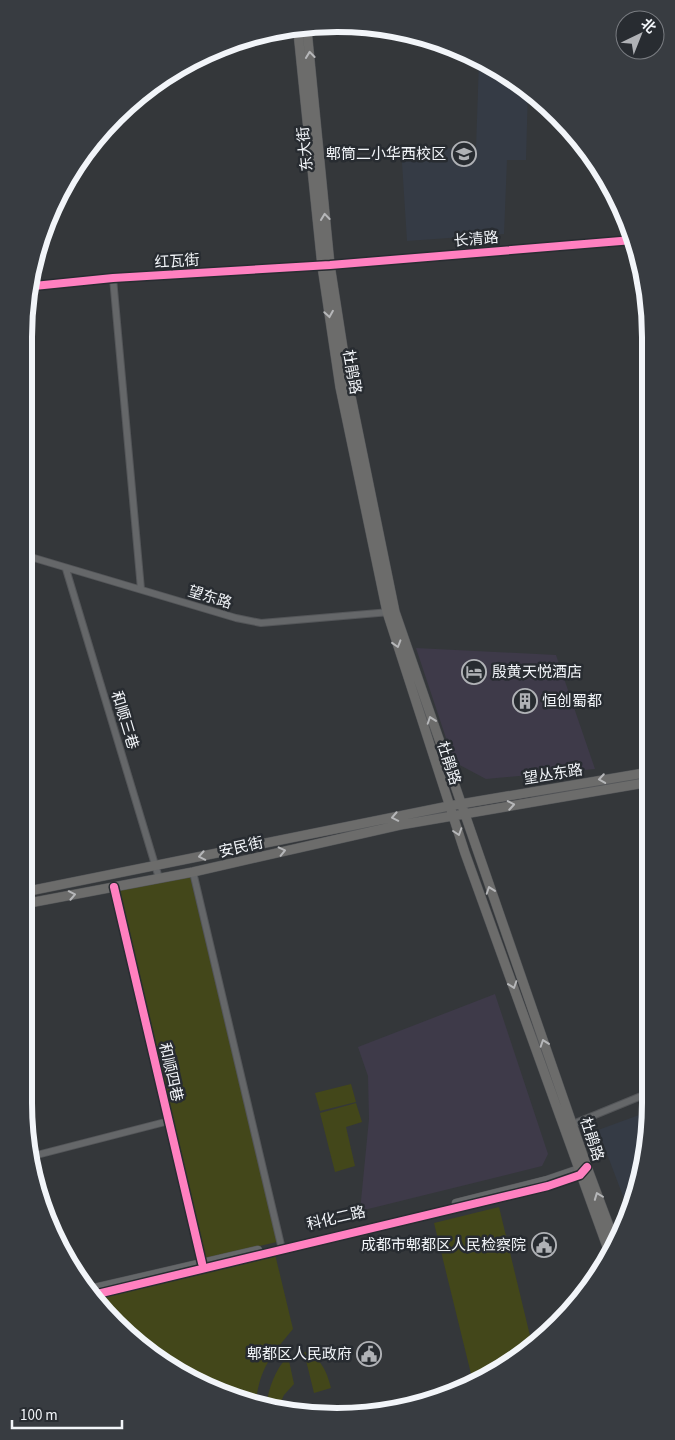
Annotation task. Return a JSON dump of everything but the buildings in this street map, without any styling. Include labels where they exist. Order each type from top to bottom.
[{"type":"main road","name":"东大街","points":[[307,34],[326,266]]},
{"type":"main road","name":"东大街","points":[[298,35],[326,266]]},
{"type":"main road","name":"杜鹃路","points":[[326,266],[391,612],[451,811],[607,1245]]},
{"type":"main road","name":"杜鹃路","points":[[391,612],[573,1124],[581,1171],[612,1235]]},
{"type":"main road","name":"望丛东路","points":[[460,804],[642,773]]},
{"type":"main road","name":"望丛东路","points":[[463,814],[642,783]]},
{"type":"main road","name":"安民街","points":[[32,902],[193,872],[451,811],[460,804]]},
{"type":"main road","name":"安民街","points":[[32,890],[156,865],[451,811],[463,814]]},
{"type":"street","name":"长清路","points":[[326,266],[626,241]]},
{"type":"street","name":"红瓦街","points":[[37,286],[113,278],[326,266]]},
{"type":"street","points":[[113,278],[141,588]]},
{"type":"street","name":"望东路","points":[[32,557],[141,588],[236,618],[261,623],[391,612]]},
{"type":"street","name":"和顺三巷","points":[[66,568],[159,878]]},
{"type":"street","points":[[193,872],[281,1245]]},
{"type":"street","name":"和顺四巷","points":[[114,887],[202,1262]]},
{"type":"street","points":[[573,1124],[642,1096]]},
{"type":"street","points":[[37,1155],[169,1121]]},
{"type":"street","points":[[100,1294],[548,1186],[581,1171]]},
{"type":"street","name":"科化二路","points":[[96,1288],[424,1212],[581,1171]]},
{"type":"shaded area","name":"郫筒二小华西校区","points":[[479,67],[507,84],[528,100],[526,160],[507,160],[504,234],[407,241],[401,147],[476,149]]},
{"type":"shaded area","points":[[416,648],[556,655],[595,769],[486,779],[454,762]]},
{"type":"shaded area","points":[[495,994],[548,1154],[542,1166],[360,1211],[369,1119],[368,1076],[358,1047]]},
{"type":"shaded area","points":[[642,1114],[637,1162],[625,1203],[598,1130]]},
{"type":"green space","points":[[190,876],[277,1242],[204,1259],[117,891]]},
{"type":"green space","points":[[351,1084],[356,1102],[320,1111],[315,1093]]},
{"type":"green space","points":[[356,1103],[362,1122],[346,1127],[355,1166],[335,1172],[320,1113]]},
{"type":"green space","points":[[499,1207],[531,1338],[490,1367],[472,1376],[434,1223]]},
{"type":"green space","points":[[275,1254],[293,1329],[279,1346],[263,1371],[257,1396],[221,1384],[185,1367],[136,1332],[102,1296]]},
{"type":"green space","points":[[304,1352],[319,1361],[331,1388],[314,1393]]},
{"type":"green space","points":[[288,1356],[294,1384],[284,1395],[281,1402],[267,1399],[276,1373]]},
{"type":"cycle path","points":[[37,286],[113,278],[330,265],[626,241]]},
{"type":"cycle path","points":[[114,887],[202,1263]]},
{"type":"cycle path","points":[[100,1293],[548,1186],[580,1175],[587,1167]]},
{"type":"place","name":"郫筒二小华西校区","points":[[464,154]]},
{"type":"place","name":"殷黄天悦酒店","points":[[474,672]]},
{"type":"place","name":"恒创蜀都","points":[[525,701]]},
{"type":"place","name":"成都市郫都区人民检察院","points":[[544,1245]]},
{"type":"place","name":"郫都区人民政府","points":[[369,1354]]}]
